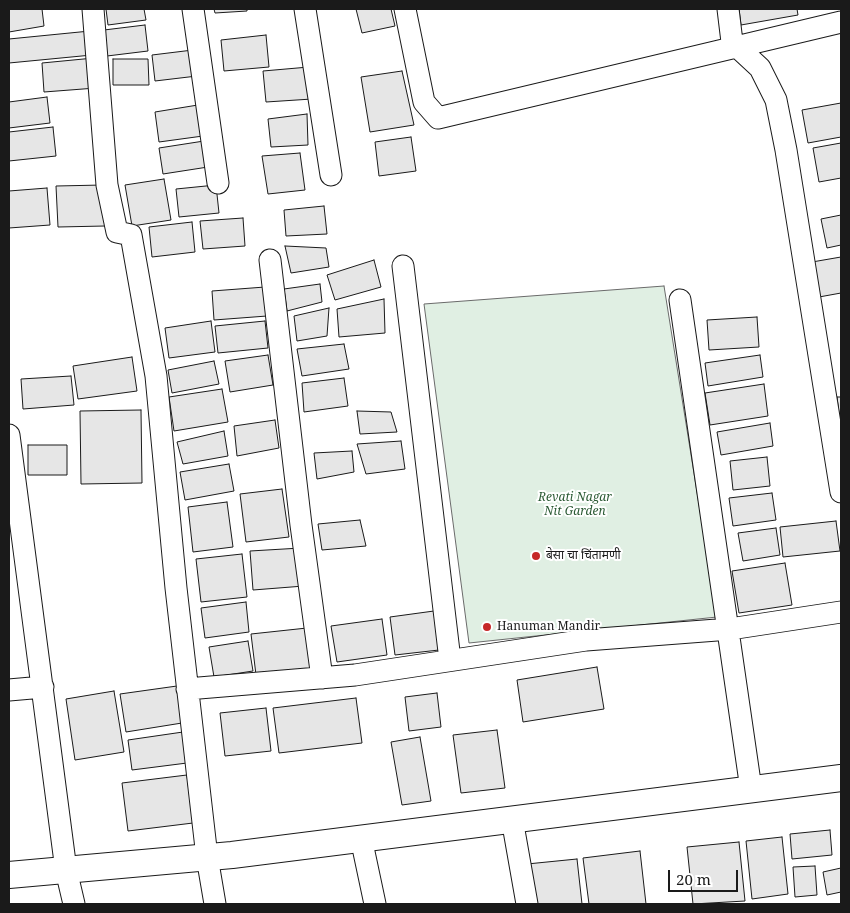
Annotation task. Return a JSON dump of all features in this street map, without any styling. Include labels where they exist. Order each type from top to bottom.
[{"type":"street","points":[[94,9],[107,185],[117,232],[131,235],[156,376],[187,690],[206,857],[215,904]]},
{"type":"street","points":[[194,9],[218,183]]},
{"type":"street","points":[[305,9],[331,174]]},
{"type":"street","points":[[405,9],[424,102],[438,118],[841,22]]},
{"type":"street","points":[[728,9],[732,42],[760,68],[776,100],[786,150],[841,492]]},
{"type":"street","points":[[270,260],[301,525],[322,678]]},
{"type":"street","points":[[403,266],[450,660]]},
{"type":"street","points":[[680,300],[730,629],[751,789]]},
{"type":"street","points":[[9,435],[66,870],[74,904]]},
{"type":"street","points":[[187,690],[322,678],[586,640],[730,629],[841,612]]},
{"type":"street","points":[[9,690],[43,687]]},
{"type":"street","points":[[9,875],[206,857],[841,778]]},
{"type":"street","points":[[512,819],[527,904]]},
{"type":"street","points":[[361,838],[375,904]]},
{"type":"green space","name":"Revati Nagar Nit Garden","points":[[664,286],[717,617],[469,643],[424,304]]},
{"type":"building","points":[[9,9],[42,9],[44,26],[9,32]]},
{"type":"building","points":[[106,9],[144,9],[146,20],[108,25]]},
{"type":"building","points":[[214,9],[247,9],[247,11],[215,13]]},
{"type":"building","points":[[356,9],[391,9],[395,26],[362,33]]},
{"type":"building","points":[[739,9],[797,9],[798,15],[741,25]]},
{"type":"building","points":[[145,25],[148,51],[107,56],[104,30]]},
{"type":"building","points":[[90,31],[92,55],[9,63],[9,39]]},
{"type":"building","points":[[266,35],[269,67],[224,71],[221,40]]},
{"type":"building","points":[[193,50],[197,76],[155,81],[152,55]]},
{"type":"building","points":[[94,58],[96,88],[44,92],[42,63]]},
{"type":"building","points":[[113,59],[148,59],[149,85],[113,85]]},
{"type":"building","points":[[309,67],[312,99],[266,102],[263,71]]},
{"type":"building","points":[[402,71],[414,125],[370,132],[361,77]]},
{"type":"building","points":[[47,97],[50,123],[9,128],[9,102]]},
{"type":"building","points":[[841,103],[841,137],[808,143],[802,110]]},
{"type":"building","points":[[198,105],[203,136],[159,142],[155,112]]},
{"type":"building","points":[[307,114],[308,145],[271,147],[268,119]]},
{"type":"building","points":[[53,127],[56,156],[9,161],[9,132]]},
{"type":"building","points":[[411,137],[416,171],[379,176],[375,142]]},
{"type":"building","points":[[204,141],[208,167],[163,174],[159,148]]},
{"type":"building","points":[[841,143],[841,178],[819,182],[813,148]]},
{"type":"building","points":[[300,153],[305,190],[268,194],[262,156]]},
{"type":"building","points":[[164,179],[171,220],[132,226],[125,185]]},
{"type":"building","points":[[103,185],[105,226],[58,227],[56,186]]},
{"type":"building","points":[[216,185],[219,213],[179,217],[176,189]]},
{"type":"building","points":[[47,188],[50,225],[9,228],[9,191]]},
{"type":"building","points":[[324,206],[327,234],[286,236],[284,210]]},
{"type":"building","points":[[841,215],[841,245],[827,248],[821,219]]},
{"type":"building","points":[[243,218],[245,246],[203,249],[200,221]]},
{"type":"building","points":[[192,222],[195,252],[152,257],[149,227]]},
{"type":"building","points":[[285,246],[326,248],[329,267],[291,273]]},
{"type":"building","points":[[841,257],[841,293],[819,297],[812,262]]},
{"type":"building","points":[[374,260],[381,287],[335,300],[327,275]]},
{"type":"building","points":[[320,284],[322,302],[287,311],[284,289]]},
{"type":"building","points":[[265,287],[267,316],[214,320],[212,291]]},
{"type":"building","points":[[384,299],[385,333],[339,337],[337,309]]},
{"type":"building","points":[[329,308],[327,336],[297,341],[294,316]]},
{"type":"building","points":[[757,317],[759,347],[709,350],[707,320]]},
{"type":"building","points":[[211,321],[215,352],[169,358],[165,328]]},
{"type":"building","points":[[265,321],[268,348],[218,353],[215,326]]},
{"type":"building","points":[[344,344],[349,369],[302,376],[297,349]]},
{"type":"building","points":[[268,355],[273,385],[230,392],[225,361]]},
{"type":"building","points":[[760,355],[763,377],[708,386],[705,363]]},
{"type":"building","points":[[132,357],[137,391],[78,399],[73,366]]},
{"type":"building","points":[[214,361],[219,384],[172,393],[168,370]]},
{"type":"building","points":[[71,376],[74,405],[23,409],[21,379]]},
{"type":"building","points":[[344,378],[348,406],[304,412],[302,383]]},
{"type":"building","points":[[764,384],[768,416],[710,425],[705,393]]},
{"type":"building","points":[[222,389],[228,422],[174,431],[169,397]]},
{"type":"building","points":[[837,397],[841,397],[841,429]]},
{"type":"building","points":[[141,410],[142,483],[81,484],[80,411]]},
{"type":"building","points":[[357,411],[391,412],[397,432],[360,434]]},
{"type":"building","points":[[275,420],[279,448],[237,456],[234,426]]},
{"type":"building","points":[[770,423],[773,446],[721,455],[717,432]]},
{"type":"building","points":[[224,431],[228,456],[183,464],[177,442]]},
{"type":"building","points":[[401,441],[405,469],[366,474],[357,444]]},
{"type":"building","points":[[28,445],[67,445],[67,475],[28,475]]},
{"type":"building","points":[[352,451],[354,472],[317,479],[314,453]]},
{"type":"building","points":[[767,457],[770,486],[733,490],[730,461]]},
{"type":"building","points":[[229,464],[234,491],[185,500],[180,472]]},
{"type":"building","points":[[282,489],[289,537],[246,542],[240,494]]},
{"type":"building","points":[[772,493],[776,520],[733,526],[729,498]]},
{"type":"building","points":[[227,502],[233,547],[193,552],[188,507]]},
{"type":"building","points":[[360,520],[366,546],[322,550],[318,524]]},
{"type":"building","points":[[836,521],[840,551],[783,557],[780,527]]},
{"type":"building","points":[[776,528],[780,555],[743,561],[738,533]]},
{"type":"building","points":[[301,548],[304,586],[253,590],[250,551]]},
{"type":"building","points":[[242,554],[247,597],[201,602],[196,559]]},
{"type":"building","points":[[785,563],[792,605],[739,613],[732,571]]},
{"type":"building","points":[[246,602],[249,632],[205,638],[201,608]]},
{"type":"building","points":[[434,611],[439,650],[395,655],[390,617]]},
{"type":"building","points":[[382,619],[387,655],[337,662],[331,626]]},
{"type":"building","points":[[307,628],[311,669],[256,675],[251,634]]},
{"type":"building","points":[[248,641],[253,671],[214,677],[209,647]]},
{"type":"building","points":[[597,667],[604,709],[523,722],[517,680]]},
{"type":"building","points":[[177,686],[182,723],[126,732],[120,694]]},
{"type":"building","points":[[114,691],[124,752],[75,760],[66,699]]},
{"type":"building","points":[[437,693],[441,727],[409,731],[405,697]]},
{"type":"building","points":[[356,698],[362,743],[279,753],[273,708]]},
{"type":"building","points":[[266,708],[271,751],[225,756],[220,713]]},
{"type":"building","points":[[497,730],[505,788],[461,793],[453,735]]},
{"type":"building","points":[[183,732],[187,763],[132,770],[128,740]]},
{"type":"building","points":[[420,737],[431,801],[402,805],[391,742]]},
{"type":"building","points":[[187,775],[193,823],[128,831],[122,783]]},
{"type":"building","points":[[830,830],[832,855],[792,859],[790,834]]},
{"type":"building","points":[[782,837],[788,894],[752,899],[746,841]]},
{"type":"building","points":[[739,842],[745,901],[693,904],[687,847]]},
{"type":"building","points":[[640,851],[646,904],[589,904],[583,858]]},
{"type":"building","points":[[577,859],[582,904],[531,904],[527,864]]},
{"type":"building","points":[[815,866],[817,895],[795,897],[793,867]]},
{"type":"building","points":[[841,868],[841,892],[827,895],[823,872]]},
{"type":"place","name":"बेसा चा चिंतामणी","points":[[536,556]]},
{"type":"place","name":"Hanuman Mandir","points":[[487,627]]}]
